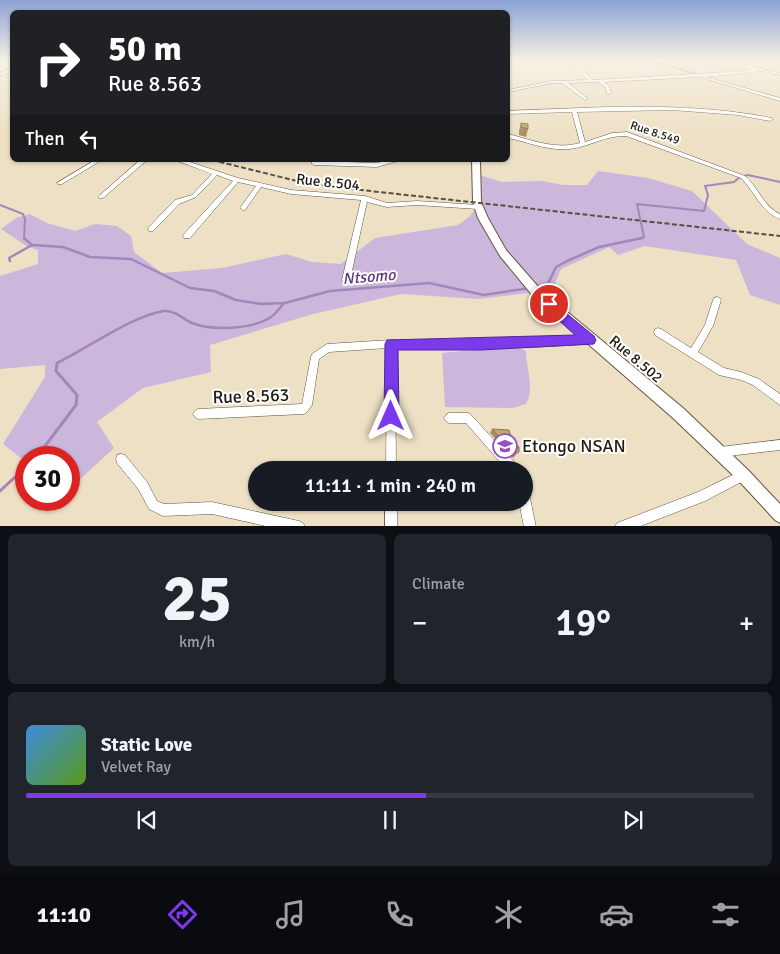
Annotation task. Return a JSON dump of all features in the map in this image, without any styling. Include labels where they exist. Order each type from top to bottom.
[{"type":"main road","name":"Rue 8.502","points":[[476,162],[478,207],[503,253],[537,294],[589,340],[678,413],[720,452],[780,515]]},
{"type":"street","points":[[510,91],[537,86]]},
{"type":"street","points":[[567,86],[584,100]]},
{"type":"street","points":[[606,86],[609,93]]},
{"type":"street","points":[[732,86],[780,100]]},
{"type":"street","points":[[574,110],[583,144]]},
{"type":"street","points":[[510,112],[698,110],[734,112],[770,119]]},
{"type":"street","name":"Rue 8.549","points":[[510,136],[554,147],[583,144],[616,134],[627,134],[735,174],[748,181],[771,214],[780,218]]},
{"type":"street","points":[[60,183],[96,162]]},
{"type":"street","points":[[101,197],[142,162]]},
{"type":"street","name":"Rue 8.504","points":[[184,162],[237,180],[291,192],[365,198],[387,206],[417,203],[478,207]]},
{"type":"street","points":[[314,163],[377,165],[388,162]]},
{"type":"street","points":[[151,229],[177,202],[194,196],[216,173]]},
{"type":"street","points":[[187,236],[237,180]]},
{"type":"street","points":[[243,208],[260,185]]},
{"type":"street","points":[[346,280],[365,198]]},
{"type":"street","points":[[692,353],[709,326],[716,300]]},
{"type":"street","points":[[658,332],[722,372],[741,376],[756,382],[780,399]]},
{"type":"street","name":"Rue 8.563","points":[[198,414],[304,409],[307,405],[315,357],[320,351],[327,348],[391,344],[481,344],[589,340]]},
{"type":"street","points":[[391,344],[391,461]]},
{"type":"street","points":[[449,418],[468,418],[506,461]]},
{"type":"street","points":[[720,452],[780,445]]},
{"type":"street","points":[[121,459],[143,486],[153,505],[163,510],[212,508],[299,526]]},
{"type":"street","points":[[621,526],[700,497],[743,475]]},
{"type":"street","points":[[391,511],[391,526]]},
{"type":"street","points":[[527,511],[530,526]]},
{"type":"shaded area","points":[[598,171],[648,178],[692,191],[747,244],[780,258],[780,305],[750,295],[736,260],[645,246],[618,255],[609,247],[561,269],[552,290],[479,299],[401,294],[313,314],[210,345],[211,372],[143,388],[97,422],[114,448],[80,479],[80,446],[15,446],[15,453],[3,444],[45,377],[45,365],[0,369],[0,276],[38,264],[38,250],[28,247],[1,229],[16,218],[30,214],[47,223],[75,231],[95,224],[117,226],[131,236],[134,252],[162,273],[222,268],[286,254],[312,262],[341,264],[375,238],[458,225],[470,216],[478,205],[476,174],[502,182],[542,181],[563,185],[587,185]]},
{"type":"shaded area","points":[[514,346],[526,351],[530,392],[526,404],[513,408],[445,407],[442,353]]},
{"type":"building","points":[[521,123],[528,124],[528,129],[521,127]]},
{"type":"building","points":[[492,429],[509,430],[512,441],[519,447],[519,452],[515,454]]},
{"type":"waterway","name":"Ntsomo","points":[[642,238],[644,237],[637,204],[704,211],[708,195],[705,186],[734,182],[740,177],[748,175],[780,182]]},
{"type":"waterway","name":"Ntsomo","points":[[0,205],[23,214],[25,219],[24,238]]},
{"type":"waterway","name":"Ntsomo","points":[[24,238],[32,245]]},
{"type":"waterway","name":"Ntsomo","points":[[535,288],[547,286],[556,267],[567,261],[599,247],[642,238]]},
{"type":"waterway","points":[[10,261],[9,258],[32,245]]},
{"type":"waterway","name":"Ntsomo","points":[[32,245],[63,247],[90,257],[131,259],[190,288],[214,291],[236,300],[261,304],[284,303]]},
{"type":"waterway","name":"Ntsomo","points":[[284,303],[330,291],[429,283],[484,295],[530,288]]},
{"type":"waterway","points":[[57,364],[110,333],[152,314],[168,311],[200,326],[230,328],[251,325],[268,319],[284,303]]},
{"type":"waterway","points":[[45,446],[76,405],[77,395],[56,371],[57,364]]},
{"type":"waterway","points":[[0,491],[15,477]]},
{"type":"railway","points":[[220,162],[301,182],[352,189],[780,236]]},
{"type":"place","name":"Etongo NSAN","points":[[505,446]]},
{"type":"route","points":[[391,416],[391,344],[462,345],[589,340],[549,304]]}]
